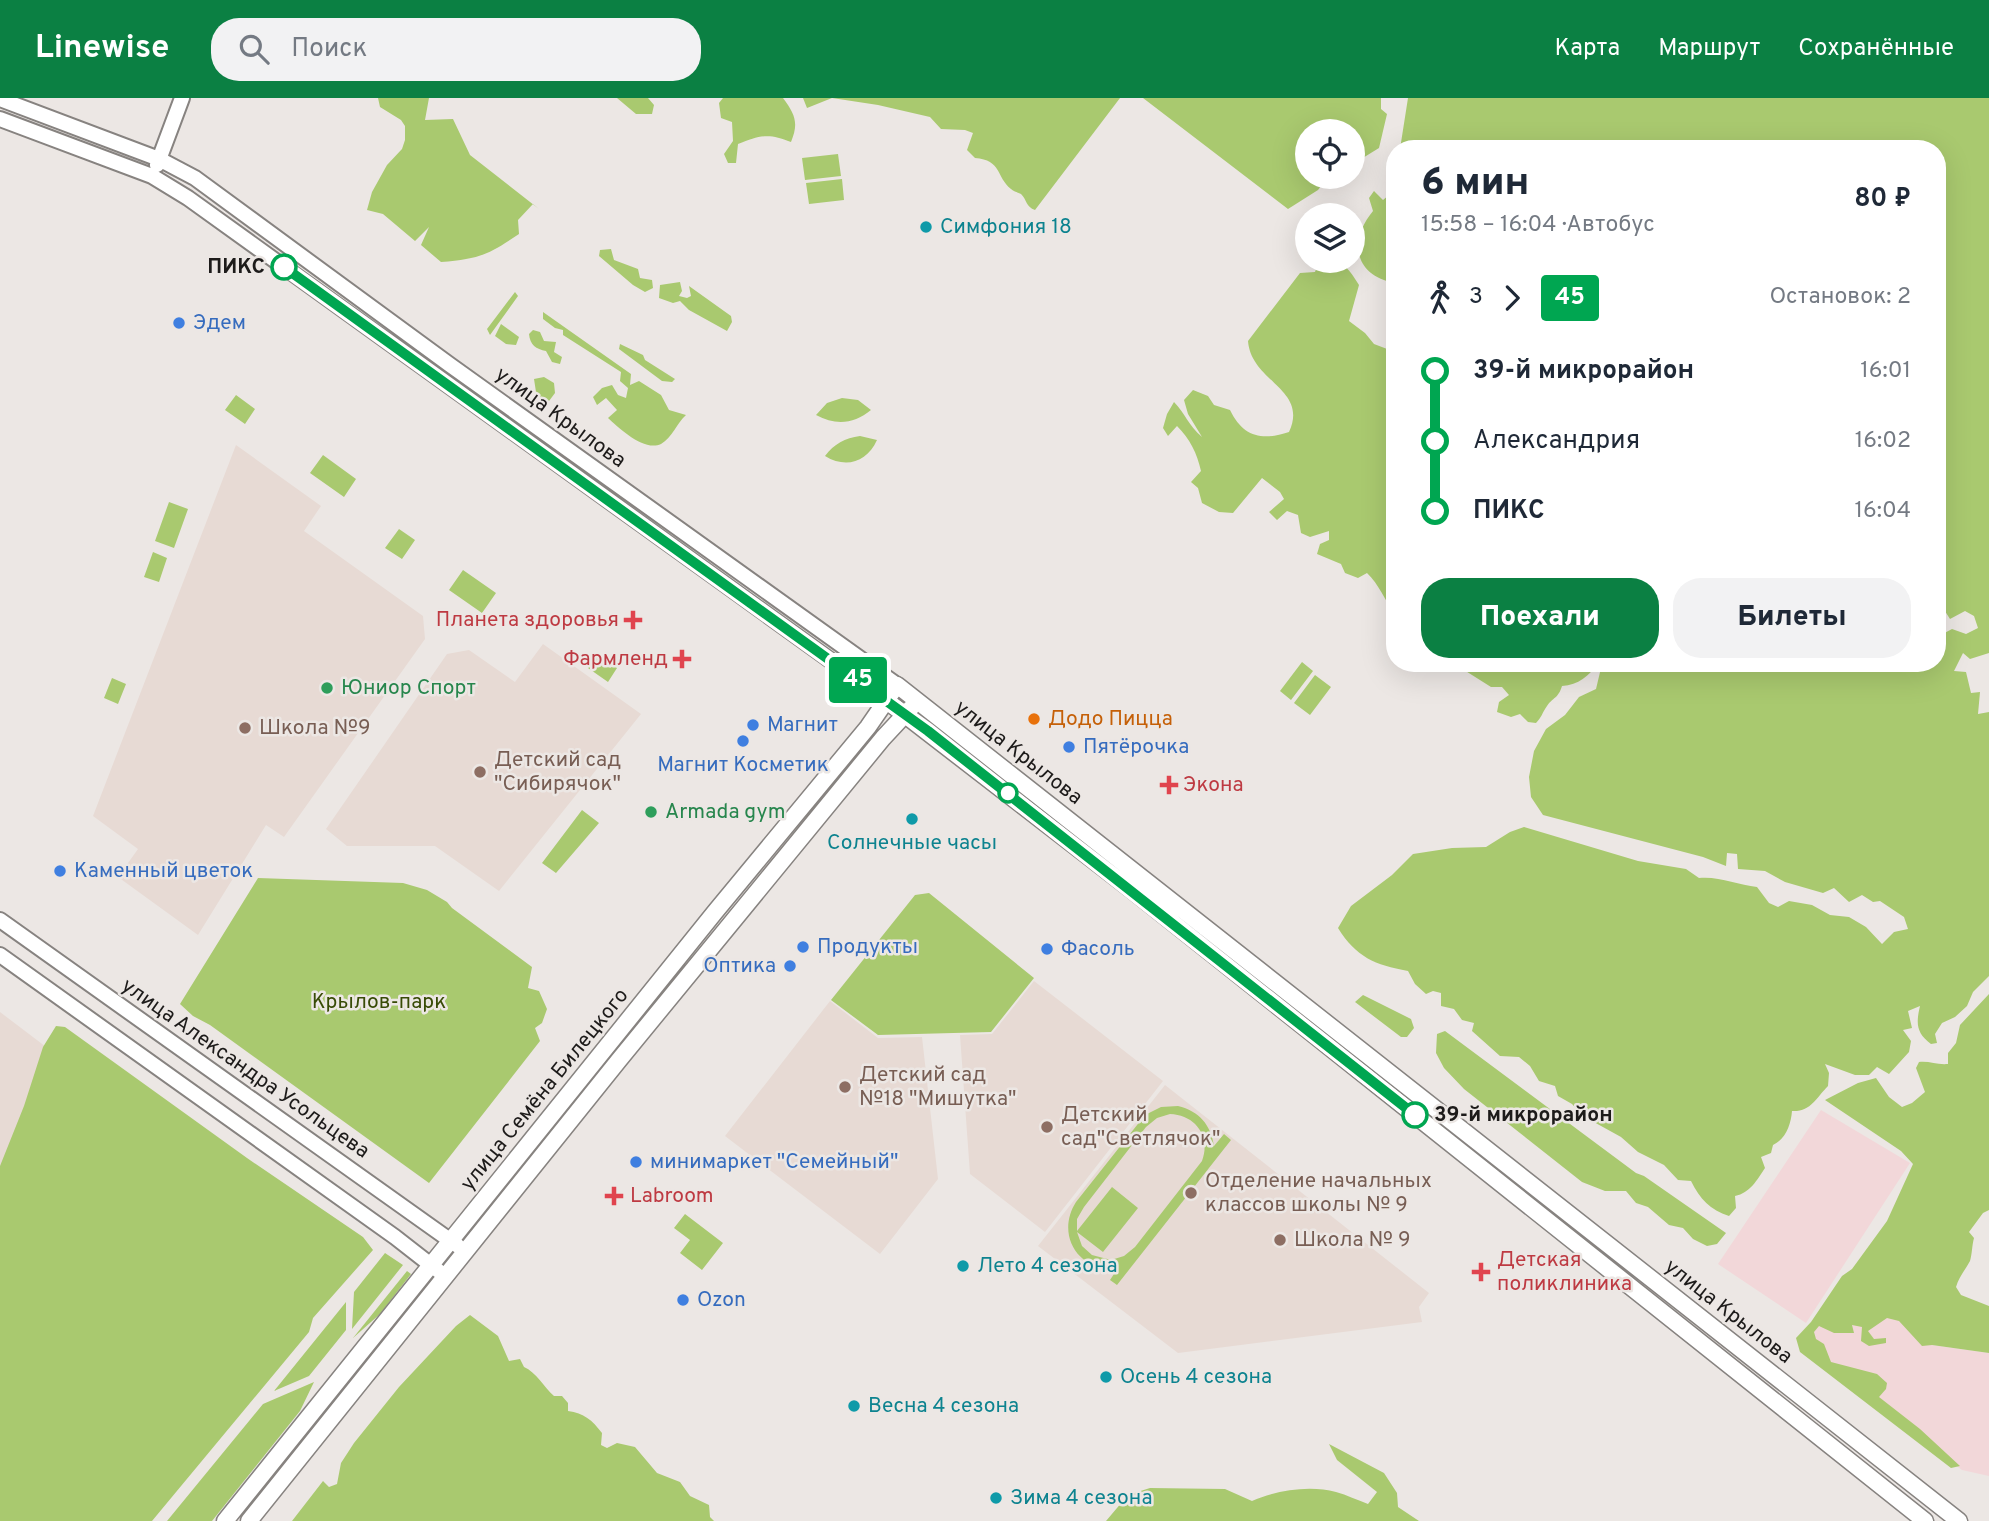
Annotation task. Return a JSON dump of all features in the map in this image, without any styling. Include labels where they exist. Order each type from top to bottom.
[{"type":"main road","points":[[152,176],[182,98]]},
{"type":"main road","name":"улица Крылова","points":[[0,99],[159,159],[195,178],[450,365],[897,685],[1959,1521]]},
{"type":"main road","name":"улица Крылова","points":[[0,119],[152,176],[188,198],[887,701],[1132,890],[1926,1521]]},
{"type":"main road","name":"улица Семёна Билецкого","points":[[225,1521],[887,701],[897,685]]},
{"type":"main road","name":"улица Семёна Билецкого","points":[[465,1251],[695,966],[883,738],[918,701]]},
{"type":"main road","name":"улица Александра Усольцева","points":[[0,920],[465,1251]]},
{"type":"main road","points":[[0,955],[445,1276]]},
{"type":"main road","points":[[249,1521],[465,1251]]},
{"type":"main road","points":[[1737,1371],[1749,1355]]},
{"type":"shaded area","name":"Школа №9","points":[[236,445],[321,506],[304,531],[423,616],[425,639],[284,837],[266,825],[198,935],[118,877],[138,849],[93,816]]},
{"type":"shaded area","name":"Детский сад \"Сибирячок\"","points":[[543,644],[641,714],[499,891],[435,846],[347,846],[326,829],[447,654],[469,650],[515,682]]},
{"type":"shaded area","name":"Детский сад\"Светлячок\"","points":[[1034,981],[1163,1081],[1045,1232],[970,1174],[960,1035],[992,1034]]},
{"type":"shaded area","name":"Детский сад №18 \"Мишутка\"","points":[[830,1001],[878,1038],[922,1037],[938,1179],[880,1254],[725,1136]]},
{"type":"shaded area","points":[[0,1012],[54,1053],[0,1173]]},
{"type":"shaded area","name":"Отделение начальных классов школы № 9","points":[[1165,1085],[1429,1293],[1419,1307],[1422,1322],[1178,1353],[1038,1246]]},
{"type":"shaded area","points":[[1821,1110],[1910,1163],[1806,1323],[1718,1264]]},
{"type":"shaded area","points":[[1852,1272],[1932,1345],[1989,1353],[1989,1476],[1962,1470],[1805,1354],[1811,1328]]},
{"type":"green space","points":[[378,98],[429,98],[425,120],[453,119],[470,155],[533,204],[518,220],[519,234],[483,255],[441,262],[421,245],[429,227],[415,241],[383,214],[367,210],[372,192],[387,165],[402,149],[405,140],[405,126],[401,120],[380,107]]},
{"type":"green space","points":[[617,98],[648,98],[654,105],[652,114],[636,114]]},
{"type":"green space","points":[[723,98],[783,98],[794,119],[795,129],[791,142],[765,136],[738,144],[736,163],[728,163],[724,154],[733,141],[732,122],[721,118],[719,103]]},
{"type":"green space","points":[[803,98],[832,98],[807,108]]},
{"type":"green space","points":[[832,98],[1120,98],[1035,210],[1021,194],[1006,184],[990,162],[975,158],[967,150],[973,133],[941,129],[930,117]]},
{"type":"green space","points":[[1143,98],[1381,98],[1381,109],[1387,114],[1379,148],[1365,157],[1365,119],[1295,119],[1295,189],[1319,189],[1288,209]]},
{"type":"green space","points":[[1408,98],[1989,98],[1989,653],[1970,659],[1963,653],[1954,671],[1966,672],[1971,693],[1980,692],[1978,714],[1989,712],[1989,976],[1973,992],[1967,1006],[1955,1017],[1942,1023],[1935,1034],[1937,1043],[1931,1044],[1920,1032],[1920,1006],[1908,1011],[1912,1028],[1903,1030],[1911,1041],[1909,1052],[1889,1074],[1877,1067],[1869,1075],[1855,1075],[1825,1064],[1829,1073],[1828,1086],[1809,1107],[1792,1111],[1784,1135],[1773,1145],[1771,1153],[1761,1157],[1765,1168],[1749,1189],[1735,1196],[1736,1208],[1729,1216],[1706,1203],[1691,1181],[1678,1180],[1664,1165],[1638,1152],[1621,1137],[1583,1116],[1572,1104],[1558,1096],[1555,1086],[1539,1081],[1530,1066],[1519,1057],[1500,1056],[1472,1031],[1474,1023],[1462,1020],[1454,1009],[1441,1006],[1441,993],[1433,991],[1426,994],[1415,984],[1408,971],[1386,966],[1359,953],[1338,928],[1351,906],[1392,875],[1413,854],[1452,848],[1486,847],[1524,827],[1638,861],[1686,869],[1699,878],[1714,878],[1757,887],[1769,903],[1778,907],[1789,901],[1812,905],[1830,915],[1849,917],[1866,927],[1882,944],[1894,932],[1908,929],[1904,917],[1880,901],[1873,902],[1862,895],[1849,902],[1834,888],[1823,893],[1785,882],[1765,871],[1738,869],[1737,854],[1727,853],[1726,866],[1703,857],[1543,815],[1531,797],[1529,777],[1534,751],[1546,729],[1565,715],[1579,697],[1596,689],[1600,672],[1946,672],[1946,632],[1952,629],[1966,634],[1978,628],[1974,616],[1965,611],[1950,619],[1946,613],[1946,140],[1401,140]]},
{"type":"green space","points":[[838,154],[841,176],[805,180],[802,158]]},
{"type":"green space","points":[[842,179],[844,200],[809,204],[806,183]]},
{"type":"green space","points":[[1374,191],[1383,200],[1386,198],[1386,280],[1365,266],[1365,222],[1373,211],[1369,198]]},
{"type":"green space","points":[[611,249],[614,260],[638,269],[640,278],[652,280],[653,288],[645,292],[633,285],[599,256],[600,250]]},
{"type":"green space","points":[[1300,273],[1352,273],[1359,285],[1349,321],[1374,344],[1386,349],[1386,600],[1367,573],[1358,578],[1345,573],[1341,564],[1317,554],[1320,544],[1329,540],[1329,531],[1310,537],[1301,533],[1298,515],[1287,511],[1277,520],[1269,512],[1284,499],[1280,492],[1262,478],[1233,513],[1219,512],[1202,503],[1198,488],[1191,482],[1201,471],[1192,447],[1177,426],[1168,436],[1163,428],[1174,402],[1202,437],[1188,414],[1184,400],[1193,390],[1208,396],[1214,405],[1230,410],[1247,431],[1262,436],[1289,432],[1293,417],[1291,405],[1286,395],[1258,366],[1251,355],[1248,341]]},
{"type":"green space","points":[[680,282],[682,291],[679,296],[691,296],[689,286],[731,316],[732,322],[727,331],[689,310],[680,301],[673,303],[659,298],[660,285]]},
{"type":"green space","points":[[515,292],[518,296],[490,335],[487,329]]},
{"type":"green space","points":[[543,312],[631,374],[630,385],[639,381],[661,395],[669,410],[686,415],[668,438],[661,444],[647,445],[632,438],[608,418],[617,410],[606,398],[597,405],[593,397],[602,388],[612,385],[618,395],[626,398],[628,388],[620,381],[621,372],[563,335],[563,330],[555,328],[543,319]]},
{"type":"green space","points":[[501,324],[519,337],[516,345],[506,344],[495,336]]},
{"type":"green space","points":[[533,330],[540,332],[544,341],[556,342],[554,352],[562,357],[560,364],[552,362],[546,351],[532,344],[529,334]]},
{"type":"green space","points":[[620,344],[643,355],[645,360],[675,379],[672,382],[662,381],[619,349]]},
{"type":"green space","points":[[544,377],[554,383],[555,393],[549,401],[541,399],[536,392],[534,379]]},
{"type":"green space","points":[[236,395],[255,409],[245,424],[225,410]]},
{"type":"green space","points":[[842,398],[858,400],[871,410],[845,422],[831,421],[816,415],[827,403]]},
{"type":"green space","points":[[860,436],[877,440],[862,458],[841,462],[825,456],[840,442]]},
{"type":"green space","points":[[323,455],[356,479],[344,497],[310,473]]},
{"type":"green space","points":[[169,502],[188,509],[174,548],[155,541]]},
{"type":"green space","points":[[399,529],[415,540],[402,559],[385,548]]},
{"type":"green space","points":[[153,552],[167,558],[159,582],[144,577]]},
{"type":"green space","points":[[463,570],[496,593],[482,613],[449,590]]},
{"type":"green space","points":[[598,655],[617,668],[608,682],[588,668]]},
{"type":"green space","points":[[1302,662],[1313,671],[1291,700],[1280,691]]},
{"type":"green space","points":[[1467,672],[1591,672],[1573,684],[1562,686],[1536,723],[1528,722],[1520,714],[1511,717],[1497,712],[1499,702],[1509,695],[1502,687],[1491,687]]},
{"type":"green space","points":[[1315,675],[1331,687],[1310,715],[1294,703]]},
{"type":"green space","points":[[112,678],[126,684],[118,704],[104,698]]},
{"type":"green space","points":[[582,810],[599,823],[556,873],[542,863]]},
{"type":"green space","name":"Крылов-парк","points":[[258,878],[403,883],[427,890],[447,902],[532,967],[528,988],[539,991],[547,1009],[542,1023],[535,1028],[540,1041],[429,1183],[210,1025],[193,1016],[180,1004]]},
{"type":"green space","points":[[929,893],[1034,978],[991,1032],[878,1035],[831,1000],[915,895]]},
{"type":"green space","points":[[1989,994],[1989,1210],[1983,1213],[1969,1232],[1974,1238],[1971,1259],[1956,1287],[1961,1295],[1989,1306],[1989,1353],[1922,1346],[1899,1321],[1887,1318],[1868,1331],[1874,1339],[1886,1338],[1886,1343],[1869,1346],[1861,1341],[1862,1327],[1852,1325],[1854,1333],[1834,1333],[1819,1326],[1814,1332],[1816,1339],[1824,1344],[1831,1362],[1877,1374],[1887,1383],[1886,1389],[1879,1397],[1920,1429],[1960,1466],[1951,1468],[1800,1352],[1796,1338],[1887,1221],[1913,1164],[1901,1151],[1825,1100],[1858,1083],[1876,1078],[1889,1097],[1902,1107],[1912,1103],[1925,1092],[1916,1068],[1919,1062],[1948,1064],[1948,1053],[1956,1043],[1960,1025]]},
{"type":"green space","points":[[1363,995],[1411,1019],[1414,1028],[1407,1037],[1401,1037],[1355,1002]]},
{"type":"green space","points":[[56,1026],[65,1027],[247,1158],[363,1237],[373,1250],[313,1318],[309,1332],[152,1521],[0,1521],[0,1166],[24,1106],[43,1047]]},
{"type":"green space","points":[[1445,1031],[1636,1173],[1726,1233],[1717,1244],[1707,1246],[1693,1239],[1683,1228],[1669,1225],[1648,1207],[1636,1203],[1626,1191],[1605,1191],[1582,1182],[1464,1089],[1444,1068],[1436,1053],[1437,1034]]},
{"type":"green space","points":[[1178,1106],[1198,1115],[1207,1125],[1214,1146],[1224,1134],[1231,1140],[1117,1285],[1110,1280],[1118,1268],[1104,1268],[1092,1264],[1074,1249],[1068,1227],[1070,1215],[1076,1202],[1145,1115],[1161,1107]],"holes":[[[1170,1114],[1179,1115],[1194,1123],[1203,1136],[1202,1161],[1135,1247],[1124,1256],[1111,1260],[1092,1255],[1082,1246],[1077,1232],[1103,1252],[1138,1208],[1112,1187],[1077,1231],[1077,1219],[1084,1207],[1146,1127],[1157,1118]]]},
{"type":"green space","points":[[685,1214],[723,1243],[702,1270],[680,1253],[690,1240],[674,1228]]},
{"type":"green space","points":[[385,1253],[403,1265],[352,1329],[354,1292]]},
{"type":"green space","points":[[407,1271],[411,1274],[380,1314],[353,1338]]},
{"type":"green space","points":[[346,1302],[346,1330],[309,1376],[274,1391]]},
{"type":"green space","points":[[470,1315],[498,1336],[509,1361],[520,1359],[524,1367],[554,1396],[562,1396],[568,1403],[568,1411],[583,1415],[595,1424],[602,1433],[601,1445],[607,1448],[617,1443],[635,1447],[657,1473],[680,1482],[690,1496],[709,1505],[710,1517],[714,1521],[292,1521],[323,1481],[329,1487],[337,1484],[341,1463],[354,1443],[399,1387],[456,1326]]},
{"type":"green space","points":[[314,1382],[300,1411],[212,1521],[167,1521],[263,1404]]},
{"type":"green space","points":[[1329,1444],[1384,1473],[1397,1493],[1398,1507],[1419,1521],[1106,1521],[1128,1495],[1150,1488],[1225,1489],[1252,1501],[1283,1491],[1315,1489],[1336,1492],[1368,1504],[1377,1492],[1337,1460]]},
{"type":"bus line","name":"45","points":[[284,267],[928,731],[1415,1115]]},
{"type":"place","name":"Симфония 18","points":[[926,227]]},
{"type":"place","name":"ПИКС","points":[[284,267]]},
{"type":"place","name":"Эдем","points":[[179,323]]},
{"type":"place","name":"Планета здоровья","points":[[633,620]]},
{"type":"place","name":"Фармленд","points":[[682,659]]},
{"type":"place","name":"Юниор Спорт","points":[[327,688]]},
{"type":"place","name":"Додо Пицца","points":[[1034,719]]},
{"type":"place","name":"Магнит","points":[[753,725]]},
{"type":"place","name":"Школа №9","points":[[245,728]]},
{"type":"place","name":"Магнит Косметик","points":[[743,741]]},
{"type":"place","name":"Пятёрочка","points":[[1069,747]]},
{"type":"place","name":"Детский сад \"Сибирячок\"","points":[[480,772]]},
{"type":"place","name":"Экона","points":[[1169,785]]},
{"type":"place","name":"Armada gym","points":[[651,812]]},
{"type":"place","name":"Солнечные часы","points":[[912,819]]},
{"type":"place","name":"Каменный цветок","points":[[60,871]]},
{"type":"place","name":"Продукты","points":[[803,947]]},
{"type":"place","name":"Фасоль","points":[[1047,949]]},
{"type":"place","name":"Оптика","points":[[790,966]]},
{"type":"place","name":"Детский сад №18 \"Мишутка\"","points":[[845,1087]]},
{"type":"place","name":"39-й микрорайон","points":[[1415,1115]]},
{"type":"place","name":"Детский сад\"Светлячок\"","points":[[1047,1127]]},
{"type":"place","name":"минимаркет \"Семейный\"","points":[[636,1162]]},
{"type":"place","name":"Отделение начальных классов школы № 9","points":[[1191,1193]]},
{"type":"place","name":"Labroom","points":[[614,1196]]},
{"type":"place","name":"Школа № 9","points":[[1280,1240]]},
{"type":"place","name":"Лето 4 сезона","points":[[963,1266]]},
{"type":"place","name":"Детская поликлиника","points":[[1481,1272]]},
{"type":"place","name":"Ozon","points":[[683,1300]]},
{"type":"place","name":"Осень 4 сезона","points":[[1106,1377]]},
{"type":"place","name":"Весна 4 сезона","points":[[854,1406]]},
{"type":"place","name":"Зима 4 сезона","points":[[996,1498]]}]
